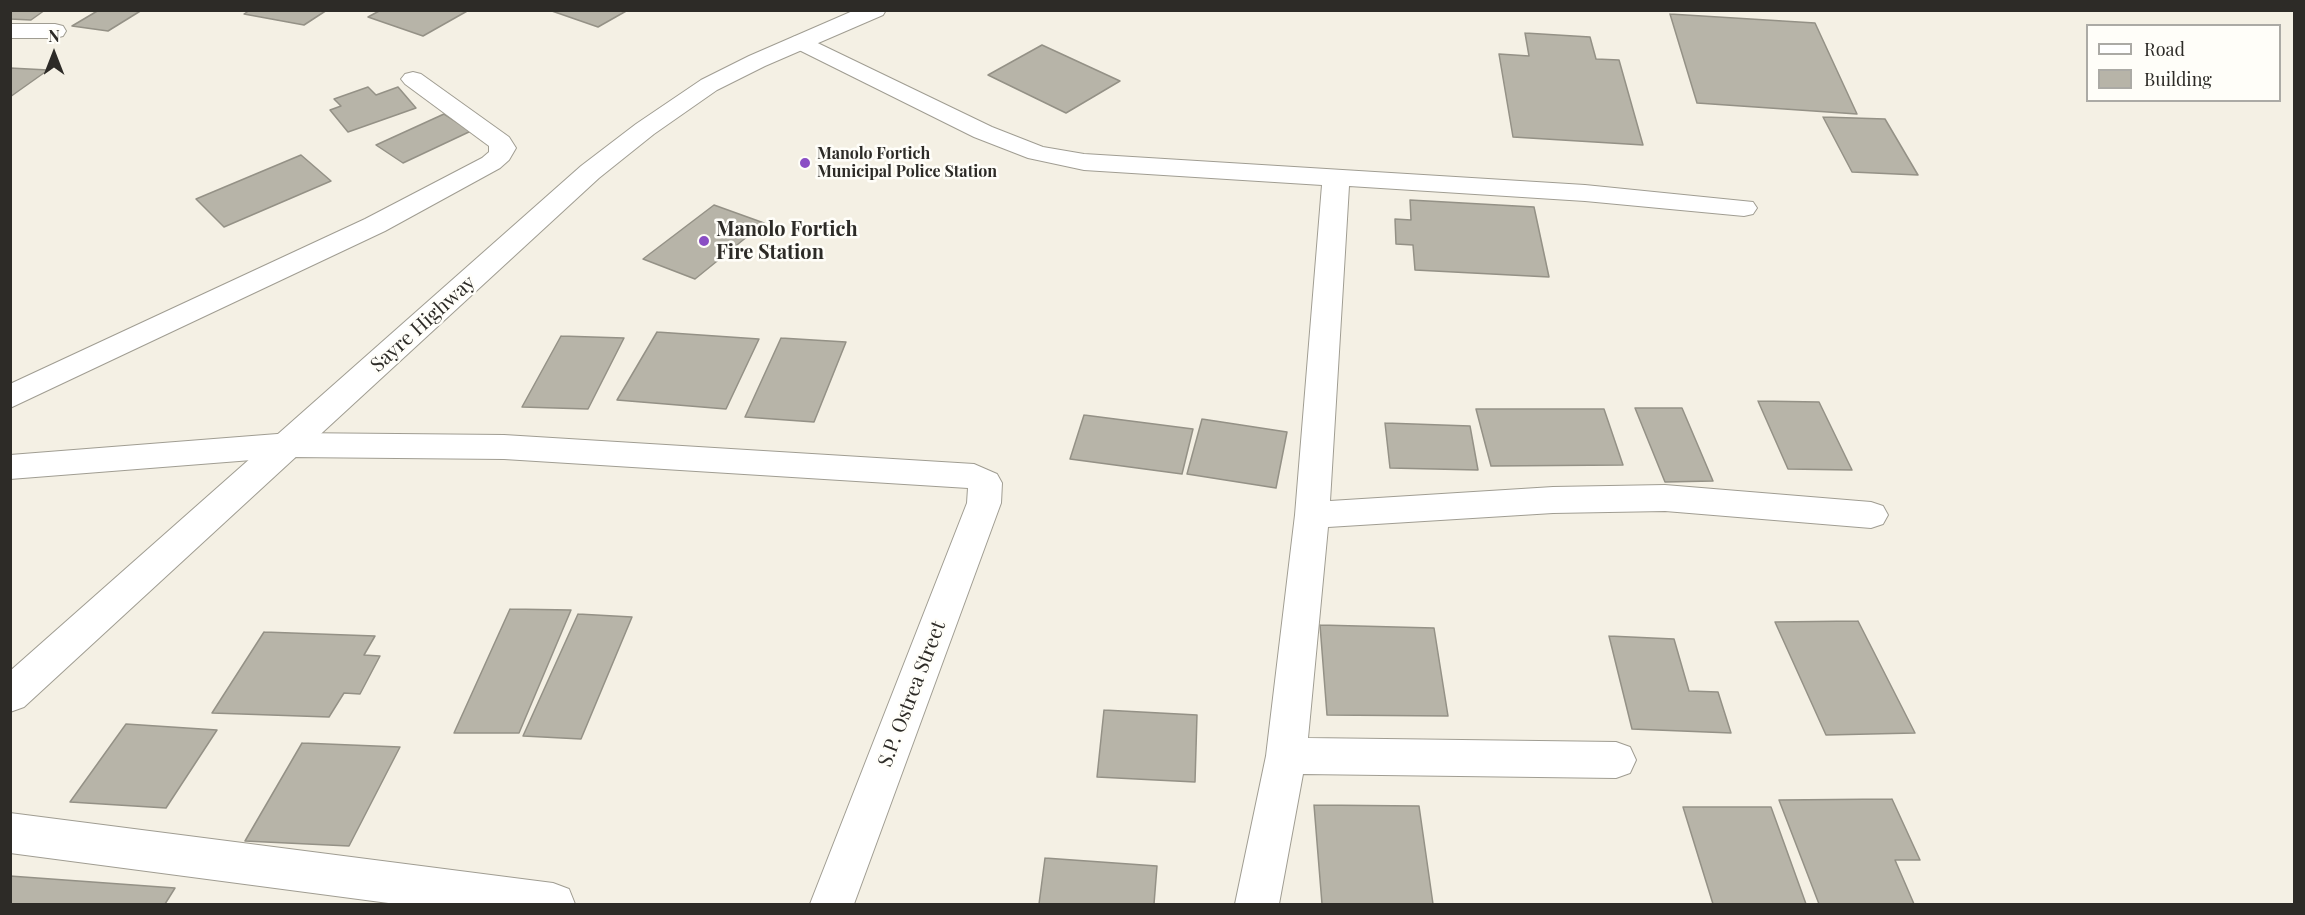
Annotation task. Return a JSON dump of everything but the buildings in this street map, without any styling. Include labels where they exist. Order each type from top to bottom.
[{"type":"main road","name":"Sayre Highway","points":[[10,695],[599,165],[645,129],[709,86],[875,10]]},
{"type":"main road","points":[[10,31],[55,32]]},
{"type":"main road","points":[[801,42],[983,132],[1037,153],[1084,162],[1585,193],[1744,208]]},
{"type":"main road","points":[[10,398],[375,225],[491,163],[500,155],[502,148],[500,142],[413,79]]},
{"type":"main road","points":[[1257,904],[1287,756],[1312,515],[1336,177]]},
{"type":"main road","points":[[10,467],[290,445]]},
{"type":"main road","name":"S.P. Ostrea Street","points":[[290,445],[528,449],[962,473],[974,476],[985,483],[984,503],[832,904]]},
{"type":"main road","points":[[1312,515],[1553,500],[1665,498],[1870,515]]},
{"type":"main road","points":[[1287,756],[1616,760]]},
{"type":"main road","points":[[10,833],[553,904]]},
{"type":"place","name":"Manolo Fortich Municipal Police Station","points":[[805,163]]},
{"type":"place","name":"Manolo Fortich Fire Station","points":[[704,241]]}]
